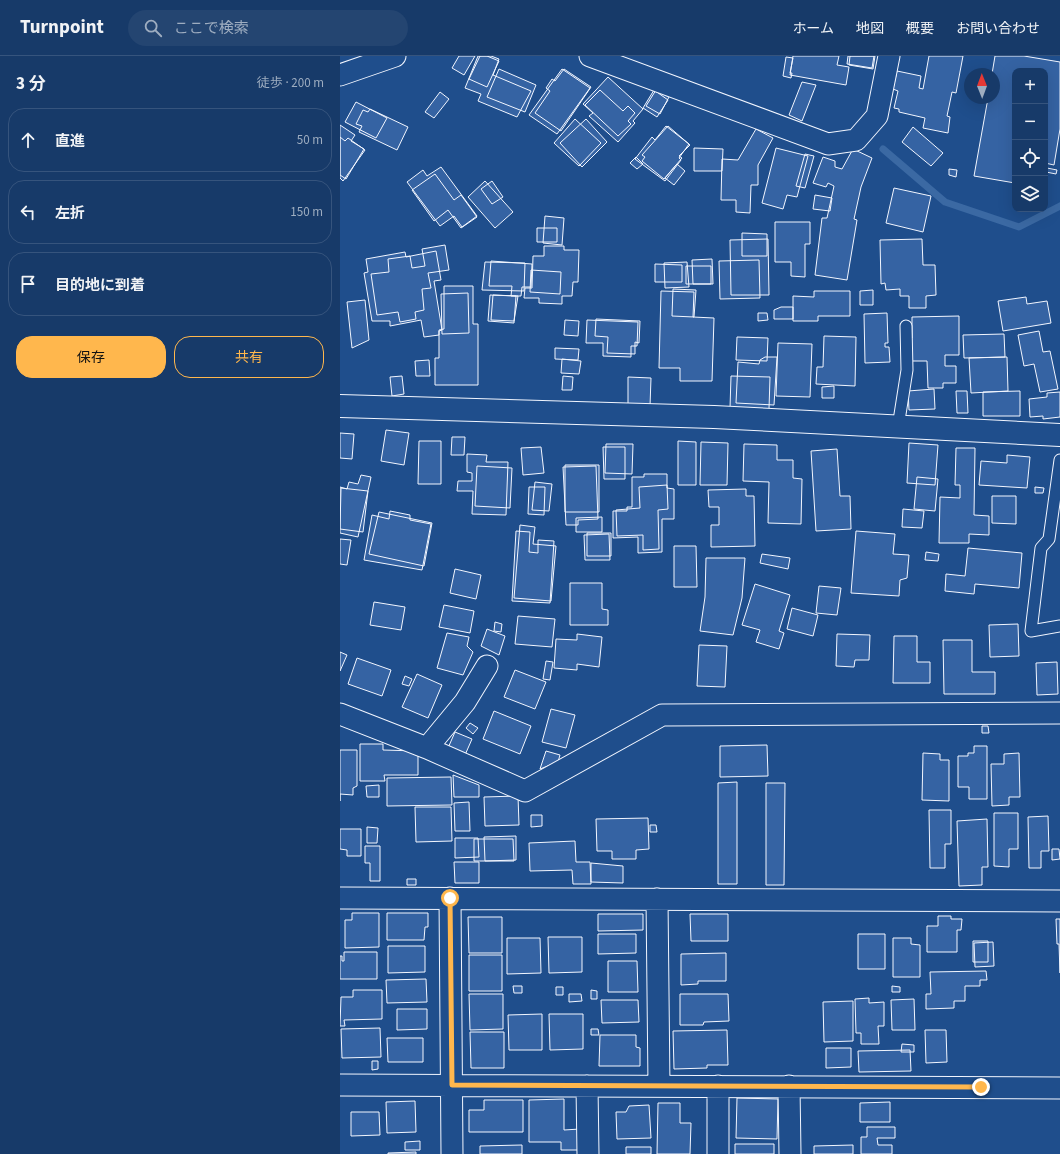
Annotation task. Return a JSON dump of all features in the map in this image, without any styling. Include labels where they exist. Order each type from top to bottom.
[{"type":"street","points":[[340,75],[395,56]]},
{"type":"street","points":[[590,56],[828,144],[856,140],[877,116],[889,56]]},
{"type":"street","points":[[340,406],[714,417],[1060,435]]},
{"type":"street","points":[[427,748],[466,702],[488,666]]},
{"type":"street","points":[[340,714],[427,748],[524,791],[662,715],[1060,713]]},
{"type":"street","points":[[340,898],[1060,902]]},
{"type":"street","points":[[450,898],[452,1154]]},
{"type":"street","points":[[657,899],[658,1086]]},
{"type":"street","points":[[340,1085],[1060,1088]]},
{"type":"street","points":[[587,1086],[588,1154]]},
{"type":"street","points":[[718,1086],[718,1154]]},
{"type":"street","points":[[789,1086],[790,1154]]},
{"type":"lane","points":[[898,427],[907,370],[906,326]]},
{"type":"lane","points":[[1060,460],[1049,539],[1041,548],[1031,631],[1060,626]]},
{"type":"building","points":[[459,56],[475,56],[464,75],[452,68]]},
{"type":"building","points":[[478,56],[491,56],[499,59],[493,75],[531,91],[517,117],[478,101],[481,94],[465,88]]},
{"type":"building","points":[[480,56],[487,56],[499,61],[487,87],[469,79]]},
{"type":"building","points":[[793,56],[839,56],[837,65],[849,67],[846,85],[790,75]]},
{"type":"building","points":[[848,56],[874,56],[872,68],[847,64]]},
{"type":"building","points":[[850,56],[875,56],[873,69],[849,65]]},
{"type":"building","points":[[929,56],[963,56],[956,93],[952,92],[947,116],[950,117],[948,133],[923,128],[925,118],[899,112],[899,109],[894,108],[898,91],[893,89],[897,71],[921,76],[919,88],[923,89]]},
{"type":"building","points":[[995,56],[1024,56],[1060,62],[1060,129],[1054,165],[1048,164],[1048,68],[1012,68],[1012,182],[974,176],[987,104],[1000,104],[1000,68],[993,68]]},
{"type":"building","points":[[786,57],[793,58],[790,73],[792,73],[791,78],[783,76]]},
{"type":"building","points":[[499,69],[536,85],[525,112],[487,97]]},
{"type":"building","points":[[562,69],[590,88],[557,134],[529,115]]},
{"type":"building","points":[[564,69],[591,87],[561,131],[535,113],[550,91],[546,88],[552,79],[555,81]]},
{"type":"building","points":[[608,77],[643,109],[633,121],[635,123],[618,142],[589,116],[593,113],[583,104]]},
{"type":"building","points":[[802,82],[816,85],[802,121],[789,115]]},
{"type":"building","points":[[600,90],[623,111],[628,106],[635,113],[628,121],[631,124],[618,136],[585,105]]},
{"type":"building","points":[[654,90],[668,100],[657,117],[643,108]]},
{"type":"building","points":[[656,90],[669,97],[660,114],[646,106]]},
{"type":"building","points":[[440,92],[449,99],[434,118],[425,112]]},
{"type":"building","points":[[356,102],[387,118],[376,138],[345,122]]},
{"type":"building","points":[[370,109],[408,127],[397,150],[359,132],[362,126],[356,124],[363,110],[368,112]]},
{"type":"building","points":[[575,119],[601,143],[579,166],[554,143]]},
{"type":"building","points":[[586,119],[607,142],[582,167],[560,143]]},
{"type":"building","points":[[340,125],[355,135],[351,141],[364,149],[346,179],[340,175]]},
{"type":"building","points":[[666,126],[689,144],[679,158],[681,160],[665,181],[635,159],[652,137],[655,140]]},
{"type":"building","points":[[668,126],[690,145],[679,156],[682,158],[664,179],[642,161],[645,157],[642,155]]},
{"type":"building","points":[[913,127],[943,153],[931,166],[902,142]]},
{"type":"building","points":[[756,129],[773,138],[758,165],[758,185],[751,185],[750,213],[736,212],[736,200],[721,200],[722,159],[738,160]]},
{"type":"building","points":[[340,137],[345,141],[348,138],[365,150],[343,181],[340,178]]},
{"type":"building","points":[[694,148],[723,149],[722,171],[694,171]]},
{"type":"building","points":[[776,148],[808,156],[797,197],[787,195],[783,209],[762,203]]},
{"type":"building","points":[[853,149],[872,158],[861,187],[854,219],[857,220],[847,280],[815,275],[822,218],[827,218],[834,186],[828,183],[826,187],[813,183],[823,157],[835,161],[835,167],[842,169]]},
{"type":"building","points":[[805,154],[814,156],[805,188],[796,186]]},
{"type":"building","points":[[636,157],[643,164],[637,169],[630,163]]},
{"type":"building","points":[[677,164],[685,171],[674,185],[665,178]]},
{"type":"building","points":[[441,167],[477,216],[462,227],[454,216],[440,226],[407,182],[423,170],[427,176]]},
{"type":"building","points":[[1048,168],[1057,170],[1056,174],[1048,172]]},
{"type":"building","points":[[949,169],[957,170],[956,177],[949,175]]},
{"type":"building","points":[[435,174],[454,200],[461,195],[477,217],[461,228],[448,210],[434,221],[412,190]]},
{"type":"building","points":[[485,181],[513,212],[495,228],[468,197]]},
{"type":"building","points":[[492,181],[503,197],[492,204],[481,189]]},
{"type":"building","points":[[894,188],[931,196],[923,232],[886,223]]},
{"type":"building","points":[[815,195],[832,198],[830,211],[813,209]]},
{"type":"building","points":[[545,216],[564,218],[562,245],[543,243]]},
{"type":"building","points":[[775,222],[810,222],[810,244],[805,244],[805,277],[791,276],[791,262],[775,262]]},
{"type":"building","points":[[537,228],[557,228],[557,242],[537,242]]},
{"type":"building","points":[[742,233],[767,234],[767,256],[742,256]]},
{"type":"building","points":[[768,239],[769,295],[731,295],[730,240]]},
{"type":"building","points":[[922,239],[923,265],[935,265],[936,295],[926,296],[926,308],[909,308],[909,296],[900,296],[900,289],[886,290],[885,283],[881,284],[880,240]]},
{"type":"building","points":[[445,245],[449,270],[428,273],[431,288],[422,289],[424,310],[415,312],[416,319],[400,322],[398,312],[377,315],[371,274],[389,272],[388,259],[410,256],[412,268],[425,266],[422,249]]},
{"type":"building","points":[[544,246],[564,246],[564,250],[579,250],[578,282],[573,282],[572,296],[562,296],[562,304],[539,303],[539,298],[524,298],[525,288],[532,288],[533,256],[544,256]]},
{"type":"building","points":[[436,251],[441,280],[434,281],[442,330],[439,331],[439,335],[424,337],[421,320],[390,326],[390,321],[372,321],[364,273],[368,272],[366,259],[405,252],[406,257]]},
{"type":"building","points":[[712,259],[713,284],[693,284],[692,260]]},
{"type":"building","points":[[759,260],[760,298],[720,299],[719,261]]},
{"type":"building","points":[[491,261],[532,264],[531,287],[522,287],[521,296],[511,296],[512,286],[489,286]]},
{"type":"building","points":[[485,262],[525,263],[524,291],[482,290]]},
{"type":"building","points":[[687,262],[689,287],[665,288],[664,263]]},
{"type":"building","points":[[655,264],[682,265],[682,282],[655,282]]},
{"type":"building","points":[[686,266],[711,266],[711,284],[686,284]]},
{"type":"building","points":[[531,270],[561,272],[560,294],[530,292]]},
{"type":"building","points":[[444,286],[473,286],[473,324],[478,324],[478,385],[435,385],[435,358],[439,358],[439,330],[444,329]]},
{"type":"building","points":[[673,289],[696,290],[694,317],[672,316]]},
{"type":"building","points":[[873,290],[873,305],[860,305],[860,291]]},
{"type":"building","points":[[661,291],[694,292],[693,317],[714,318],[712,381],[680,381],[680,368],[659,368]]},
{"type":"building","points":[[814,291],[850,291],[850,316],[818,316],[818,321],[793,321],[793,296],[814,297]]},
{"type":"building","points":[[468,293],[469,333],[442,334],[441,294]]},
{"type":"building","points":[[490,295],[516,296],[514,323],[488,321]]},
{"type":"building","points":[[493,295],[518,296],[514,321],[491,320]]},
{"type":"building","points":[[1026,297],[1027,304],[1047,301],[1051,323],[1003,331],[998,301]]},
{"type":"building","points":[[365,300],[369,340],[352,348],[347,302]]},
{"type":"building","points":[[781,307],[793,307],[793,319],[774,319],[774,310]]},
{"type":"building","points":[[758,313],[767,313],[768,320],[758,321]]},
{"type":"building","points":[[887,313],[888,343],[885,343],[885,347],[889,347],[890,362],[865,363],[864,314]]},
{"type":"building","points":[[959,316],[959,355],[945,355],[945,366],[956,366],[956,383],[943,383],[943,388],[928,388],[927,361],[908,361],[909,338],[912,338],[912,317]]},
{"type":"building","points":[[596,319],[640,321],[639,343],[635,342],[635,354],[607,353],[608,337],[595,336]]},
{"type":"building","points":[[565,320],[579,321],[578,336],[564,335]]},
{"type":"building","points":[[587,320],[638,322],[637,346],[631,346],[631,357],[603,356],[603,343],[586,343]]},
{"type":"building","points":[[1039,331],[1043,352],[1050,351],[1058,389],[1040,392],[1034,364],[1024,366],[1018,335]]},
{"type":"building","points":[[1004,334],[1005,357],[964,358],[963,335]]},
{"type":"building","points":[[824,336],[856,337],[855,386],[816,384],[817,367],[823,367]]},
{"type":"building","points":[[737,337],[768,338],[767,361],[736,360]]},
{"type":"building","points":[[778,343],[812,344],[810,397],[776,396]]},
{"type":"building","points":[[555,348],[579,349],[578,360],[555,359]]},
{"type":"building","points":[[765,357],[777,357],[774,405],[736,403],[738,362],[759,364],[760,360]]},
{"type":"building","points":[[1007,357],[1008,391],[971,393],[969,358]]},
{"type":"building","points":[[562,359],[581,361],[579,374],[561,373]]},
{"type":"building","points":[[429,360],[430,376],[416,376],[415,361]]},
{"type":"building","points":[[402,376],[404,394],[392,396],[390,377]]},
{"type":"building","points":[[563,376],[573,377],[572,390],[562,390]]},
{"type":"building","points":[[731,376],[770,377],[769,409],[730,408]]},
{"type":"building","points":[[628,377],[651,378],[650,406],[628,405]]},
{"type":"building","points":[[834,386],[834,398],[822,398],[822,387]]},
{"type":"building","points":[[934,389],[935,409],[909,410],[908,391]]},
{"type":"building","points":[[956,391],[967,391],[968,413],[957,413]]},
{"type":"building","points":[[1020,391],[1020,416],[983,416],[983,392]]},
{"type":"building","points":[[1060,392],[1060,417],[1043,419],[1043,416],[1030,417],[1029,399],[1047,397],[1047,393]]},
{"type":"building","points":[[386,430],[409,433],[404,465],[381,461]]},
{"type":"building","points":[[340,433],[354,434],[352,459],[340,458]]},
{"type":"building","points":[[452,437],[465,437],[464,455],[451,455]]},
{"type":"building","points":[[419,441],[441,441],[441,484],[418,484]]},
{"type":"building","points":[[678,441],[696,442],[696,485],[678,485]]},
{"type":"building","points":[[701,442],[728,443],[727,485],[700,485]]},
{"type":"building","points":[[909,443],[938,445],[935,485],[907,483]]},
{"type":"building","points":[[606,444],[633,444],[632,474],[605,473]]},
{"type":"building","points":[[744,444],[777,445],[777,460],[793,460],[793,478],[802,479],[801,524],[768,523],[769,482],[743,481]]},
{"type":"building","points":[[541,447],[544,473],[523,475],[521,448]]},
{"type":"building","points":[[603,447],[625,447],[625,479],[604,479]]},
{"type":"building","points":[[956,448],[975,448],[974,515],[989,516],[989,535],[969,534],[969,543],[939,543],[940,497],[960,498],[960,485],[955,485]]},
{"type":"building","points":[[837,449],[840,496],[850,496],[851,529],[816,531],[811,451]]},
{"type":"building","points":[[467,454],[487,455],[486,462],[508,462],[506,515],[472,514],[473,491],[457,491],[458,481],[472,481],[472,473],[467,472]]},
{"type":"building","points":[[1007,455],[1030,457],[1027,488],[979,485],[981,461],[1007,463]]},
{"type":"building","points":[[565,465],[599,465],[599,512],[565,512]]},
{"type":"building","points":[[477,466],[512,468],[510,508],[475,506]]},
{"type":"building","points":[[596,466],[598,519],[578,520],[578,525],[566,525],[563,467]]},
{"type":"building","points":[[644,474],[667,474],[667,488],[674,489],[674,519],[662,519],[662,552],[638,553],[638,537],[613,538],[613,511],[627,511],[627,507],[632,507],[632,477],[644,477]]},
{"type":"building","points":[[361,475],[371,477],[358,537],[340,533],[340,487],[347,489],[349,482],[358,484]]},
{"type":"building","points":[[917,477],[938,479],[935,511],[914,509]]},
{"type":"building","points":[[535,482],[552,484],[549,511],[532,510]]},
{"type":"building","points":[[667,485],[668,509],[658,510],[659,549],[643,550],[643,535],[617,536],[616,510],[640,508],[639,487]]},
{"type":"building","points":[[529,487],[545,487],[544,515],[528,514]]},
{"type":"building","points":[[1035,487],[1044,488],[1043,493],[1035,493]]},
{"type":"building","points":[[341,488],[368,491],[363,532],[340,529]]},
{"type":"building","points":[[746,489],[746,496],[754,496],[755,546],[711,547],[711,525],[719,525],[719,507],[709,507],[708,490]]},
{"type":"building","points":[[992,496],[1016,496],[1016,524],[992,523]]},
{"type":"building","points":[[903,509],[924,511],[922,528],[902,527]]},
{"type":"building","points":[[390,511],[410,515],[410,520],[431,524],[422,570],[364,560],[372,515],[389,519]]},
{"type":"building","points":[[379,512],[432,523],[424,566],[369,554]]},
{"type":"building","points":[[602,517],[602,532],[576,532],[576,518]]},
{"type":"building","points":[[520,525],[535,527],[533,544],[556,546],[551,601],[514,598]]},
{"type":"building","points":[[516,531],[530,532],[529,552],[538,553],[538,540],[554,541],[550,603],[512,601]]},
{"type":"building","points":[[856,531],[895,534],[893,554],[909,555],[907,578],[900,580],[899,596],[851,593]]},
{"type":"building","points":[[587,533],[611,533],[611,556],[587,556]]},
{"type":"building","points":[[609,534],[610,560],[585,560],[584,535]]},
{"type":"building","points":[[340,539],[351,540],[347,565],[340,564]]},
{"type":"building","points":[[674,546],[696,546],[697,587],[674,587]]},
{"type":"building","points":[[968,548],[1022,553],[1019,588],[975,584],[974,594],[945,591],[946,574],[965,576]]},
{"type":"building","points":[[926,552],[939,554],[938,561],[925,560]]},
{"type":"building","points":[[762,554],[790,558],[788,569],[760,563]]},
{"type":"building","points":[[706,558],[745,558],[742,598],[733,635],[700,631],[705,597]]},
{"type":"building","points":[[455,569],[481,575],[476,599],[450,593]]},
{"type":"building","points":[[570,583],[602,583],[602,609],[608,610],[608,625],[570,625]]},
{"type":"building","points":[[755,584],[790,595],[779,631],[784,633],[779,649],[756,642],[760,630],[742,625]]},
{"type":"building","points":[[819,586],[841,588],[837,615],[816,613]]},
{"type":"building","points":[[374,602],[405,607],[401,630],[370,625]]},
{"type":"building","points":[[444,605],[474,611],[470,633],[439,627]]},
{"type":"building","points":[[792,608],[818,615],[813,636],[787,629]]},
{"type":"building","points":[[518,616],[555,619],[552,647],[515,644]]},
{"type":"building","points":[[495,622],[502,624],[501,632],[494,631]]},
{"type":"building","points":[[1018,624],[1019,656],[990,657],[989,625]]},
{"type":"building","points":[[487,629],[505,636],[499,655],[481,646]]},
{"type":"building","points":[[447,633],[469,637],[467,646],[473,652],[463,675],[437,668]]},
{"type":"building","points":[[577,634],[602,637],[599,667],[577,664],[577,670],[554,668],[556,639],[577,640]]},
{"type":"building","points":[[837,634],[870,635],[869,660],[855,660],[854,667],[836,666]]},
{"type":"building","points":[[894,636],[917,636],[917,662],[930,662],[930,683],[893,683]]},
{"type":"building","points":[[943,640],[972,640],[972,672],[995,672],[995,694],[944,694]]},
{"type":"building","points":[[699,645],[727,646],[725,687],[697,686]]},
{"type":"building","points":[[340,652],[347,655],[340,671]]},
{"type":"building","points":[[357,658],[391,670],[382,696],[348,684]]},
{"type":"building","points":[[546,661],[553,662],[550,680],[543,679]]},
{"type":"building","points":[[1057,662],[1058,694],[1037,695],[1036,663]]},
{"type":"building","points":[[515,670],[546,682],[535,709],[504,697]]},
{"type":"building","points":[[417,674],[442,685],[428,718],[402,707]]},
{"type":"building","points":[[405,676],[412,679],[409,686],[402,684]]},
{"type":"building","points":[[551,709],[575,715],[566,748],[542,742]]},
{"type":"building","points":[[494,711],[531,726],[520,754],[483,739]]},
{"type":"building","points":[[470,723],[478,728],[473,734],[466,728]]},
{"type":"building","points":[[982,726],[988,726],[989,733],[982,733]]},
{"type":"building","points":[[455,732],[472,739],[465,755],[448,748]]},
{"type":"building","points":[[360,744],[383,744],[383,750],[418,751],[418,775],[384,775],[385,781],[360,781]]},
{"type":"building","points":[[767,745],[768,776],[720,777],[720,746]]},
{"type":"building","points":[[974,746],[987,746],[987,799],[969,799],[969,787],[958,787],[958,756],[968,756],[968,753],[974,753]]},
{"type":"building","points":[[340,750],[357,750],[357,786],[353,788],[353,795],[340,794]]},
{"type":"building","points":[[546,751],[560,755],[558,762],[540,769]]},
{"type":"building","points":[[923,753],[940,754],[940,760],[949,760],[949,801],[922,800]]},
{"type":"building","points":[[1019,753],[1020,797],[1009,797],[1009,805],[992,806],[991,764],[1004,764],[1004,754]]},
{"type":"building","points":[[453,775],[479,785],[479,797],[454,797]]},
{"type":"building","points":[[451,777],[452,805],[387,806],[387,778]]},
{"type":"building","points":[[737,782],[737,884],[718,884],[718,783]]},
{"type":"building","points":[[766,783],[785,783],[784,885],[766,885]]},
{"type":"building","points":[[379,785],[379,797],[367,797],[366,786]]},
{"type":"building","points":[[518,796],[519,825],[485,826],[484,797]]},
{"type":"building","points":[[469,802],[470,831],[455,831],[454,803]]},
{"type":"building","points":[[415,807],[451,807],[452,841],[416,842]]},
{"type":"building","points":[[929,810],[951,810],[951,844],[945,844],[945,868],[930,868]]},
{"type":"building","points":[[994,813],[1018,813],[1018,849],[1009,849],[1009,867],[994,866]]},
{"type":"building","points":[[531,815],[542,815],[542,826],[531,827]]},
{"type":"building","points":[[1048,816],[1049,851],[1041,851],[1041,868],[1029,868],[1028,817]]},
{"type":"building","points":[[648,818],[649,849],[636,850],[636,859],[612,859],[612,851],[597,851],[596,819]]},
{"type":"building","points":[[987,819],[988,867],[982,867],[982,885],[959,886],[957,821]]},
{"type":"building","points":[[650,825],[656,825],[657,832],[650,832]]},
{"type":"building","points":[[367,827],[378,828],[377,843],[367,843]]},
{"type":"building","points":[[340,829],[361,829],[361,856],[347,856],[347,850],[340,849]]},
{"type":"building","points":[[516,836],[516,860],[485,861],[484,837]]},
{"type":"building","points":[[455,838],[478,838],[479,857],[455,858]]},
{"type":"building","points":[[474,839],[513,839],[514,861],[474,861]]},
{"type":"building","points":[[575,841],[576,862],[590,862],[591,884],[573,884],[572,870],[530,871],[529,843]]},
{"type":"building","points":[[365,846],[380,846],[380,881],[370,881],[370,863],[365,863]]},
{"type":"building","points":[[1052,849],[1059,849],[1060,859],[1052,860]]},
{"type":"building","points":[[454,862],[479,862],[479,883],[455,883]]},
{"type":"building","points":[[591,863],[623,866],[623,883],[591,882]]},
{"type":"building","points":[[407,879],[416,879],[416,885],[407,885]]},
{"type":"building","points":[[352,913],[379,913],[379,947],[345,948],[345,920],[352,920]]},
{"type":"building","points":[[387,913],[428,913],[428,927],[425,927],[424,940],[387,940]]},
{"type":"building","points":[[598,914],[643,914],[643,930],[598,931]]},
{"type":"building","points":[[690,914],[728,914],[728,941],[691,941]]},
{"type":"building","points":[[938,916],[951,916],[951,919],[962,919],[961,930],[957,930],[957,952],[927,952],[927,926],[938,926]]},
{"type":"building","points":[[468,917],[502,917],[502,953],[469,953]]},
{"type":"building","points":[[1056,919],[1060,919],[1060,973],[1059,944],[1057,944]]},
{"type":"building","points":[[598,934],[636,934],[636,953],[598,954]]},
{"type":"building","points":[[858,934],[885,934],[885,969],[858,969]]},
{"type":"building","points":[[548,937],[582,937],[582,972],[549,973]]},
{"type":"building","points":[[507,938],[540,938],[541,973],[507,974]]},
{"type":"building","points":[[893,938],[911,938],[911,944],[920,945],[920,977],[893,977]]},
{"type":"building","points":[[973,941],[988,941],[988,962],[973,962]]},
{"type":"building","points":[[993,942],[994,966],[975,967],[974,943]]},
{"type":"building","points":[[388,946],[425,946],[425,972],[388,973]]},
{"type":"building","points":[[344,952],[377,952],[377,979],[340,979],[340,956],[342,956],[342,961],[344,961]]},
{"type":"building","points":[[726,953],[726,981],[698,981],[698,984],[681,985],[681,954]]},
{"type":"building","points":[[469,955],[502,955],[502,991],[469,991]]},
{"type":"building","points":[[608,961],[637,961],[638,992],[608,992]]},
{"type":"building","points":[[986,971],[987,980],[980,980],[980,986],[965,986],[965,1001],[954,1001],[954,1008],[926,1009],[926,994],[931,994],[930,972]]},
{"type":"building","points":[[426,979],[427,1002],[387,1003],[386,980]]},
{"type":"building","points":[[513,986],[522,986],[522,993],[514,993]]},
{"type":"building","points":[[892,986],[900,987],[900,992],[892,992]]},
{"type":"building","points":[[556,987],[563,987],[563,995],[556,995]]},
{"type":"building","points":[[353,990],[382,990],[382,1019],[344,1020],[345,1026],[340,1026],[341,997],[353,997]]},
{"type":"building","points":[[591,990],[597,991],[597,999],[591,999]]},
{"type":"building","points":[[469,994],[503,994],[503,1029],[470,1030]]},
{"type":"building","points":[[569,994],[581,994],[582,1001],[569,1002]]},
{"type":"building","points":[[680,994],[728,994],[729,1021],[704,1022],[703,1025],[680,1025]]},
{"type":"building","points":[[869,998],[869,1003],[884,1002],[884,1026],[878,1026],[879,1044],[861,1044],[861,1033],[856,1033],[855,999]]},
{"type":"building","points":[[914,999],[915,1030],[892,1030],[891,1000]]},
{"type":"building","points":[[601,1000],[638,1000],[639,1022],[602,1023]]},
{"type":"building","points":[[853,1001],[853,1041],[824,1042],[823,1002]]},
{"type":"building","points":[[397,1009],[427,1009],[427,1029],[397,1030]]},
{"type":"building","points":[[542,1014],[542,1050],[509,1050],[508,1015]]},
{"type":"building","points":[[549,1014],[583,1014],[583,1049],[550,1050]]},
{"type":"building","points":[[380,1028],[381,1057],[342,1058],[341,1029]]},
{"type":"building","points":[[591,1029],[598,1029],[599,1035],[591,1035]]},
{"type":"building","points":[[727,1030],[728,1065],[707,1065],[707,1068],[674,1069],[673,1031]]},
{"type":"building","points":[[925,1030],[946,1030],[947,1062],[926,1063]]},
{"type":"building","points":[[470,1032],[504,1032],[504,1068],[471,1068]]},
{"type":"building","points":[[600,1035],[636,1035],[636,1047],[640,1048],[640,1066],[599,1066]]},
{"type":"building","points":[[387,1038],[423,1038],[423,1062],[388,1062]]},
{"type":"building","points":[[902,1044],[914,1045],[914,1052],[901,1052]]},
{"type":"building","points":[[826,1048],[851,1048],[851,1067],[826,1068]]},
{"type":"building","points":[[910,1050],[911,1071],[859,1072],[858,1051]]},
{"type":"building","points":[[372,1061],[378,1061],[378,1069],[372,1070]]},
{"type":"building","points":[[737,1098],[778,1099],[777,1139],[736,1138]]},
{"type":"building","points":[[564,1099],[564,1130],[580,1129],[580,1150],[561,1150],[561,1142],[529,1142],[529,1100]]},
{"type":"building","points":[[484,1100],[523,1100],[523,1132],[469,1132],[469,1110],[484,1110]]},
{"type":"building","points":[[415,1101],[416,1132],[387,1133],[386,1102]]},
{"type":"building","points":[[890,1102],[890,1122],[860,1122],[860,1103]]},
{"type":"building","points":[[658,1103],[680,1103],[680,1123],[691,1123],[690,1154],[657,1154]]},
{"type":"building","points":[[649,1105],[651,1138],[617,1139],[616,1112],[626,1112],[629,1106]]},
{"type":"building","points":[[351,1112],[379,1112],[380,1135],[351,1136]]},
{"type":"building","points":[[867,1127],[895,1127],[895,1138],[877,1138],[878,1145],[892,1145],[892,1154],[861,1154],[861,1137],[867,1137]]},
{"type":"building","points":[[420,1141],[420,1150],[405,1150],[405,1142]]},
{"type":"building","points":[[735,1144],[774,1144],[774,1154],[735,1154]]},
{"type":"building","points":[[522,1145],[522,1154],[480,1154],[480,1146]]},
{"type":"building","points":[[853,1145],[853,1154],[814,1154],[814,1146]]},
{"type":"building","points":[[626,1147],[651,1147],[651,1154],[626,1154]]},
{"type":"building","points":[[416,1152],[416,1154],[388,1154],[388,1153]]},
{"type":"waterway","points":[[883,149],[945,202],[1019,227],[1060,206]]},
{"type":"route","points":[[450,898],[452,1085],[981,1087]]}]
